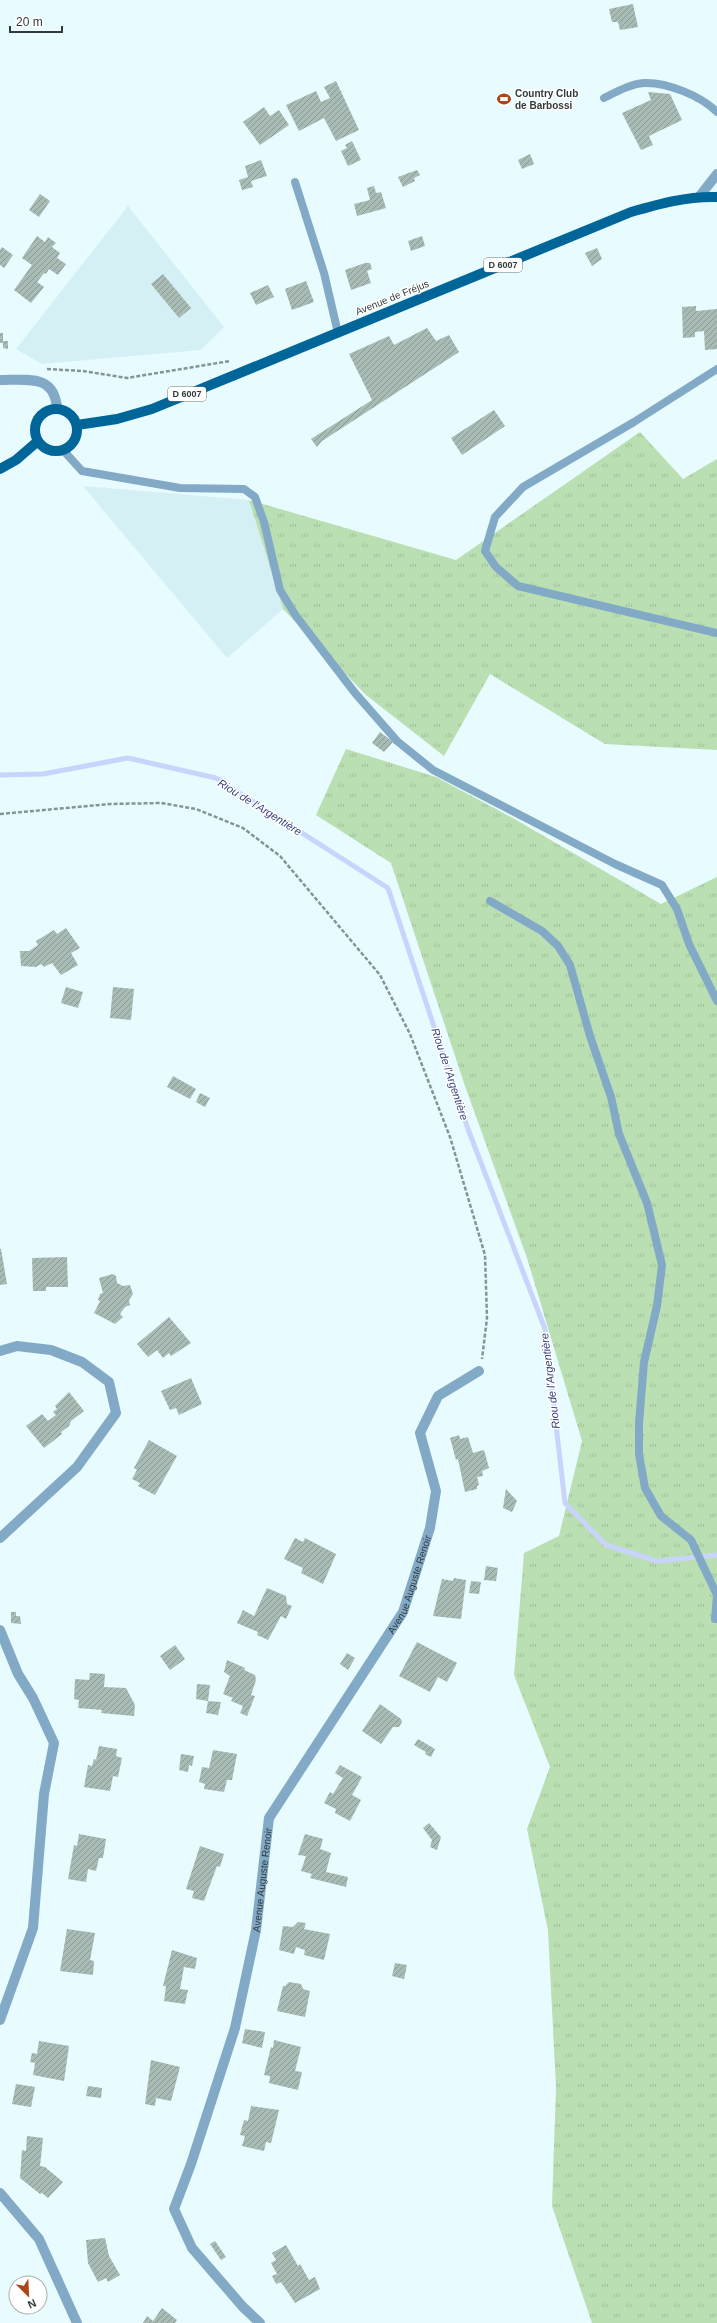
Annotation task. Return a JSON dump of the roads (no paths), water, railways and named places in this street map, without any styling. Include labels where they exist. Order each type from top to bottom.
[{"type":"main road","name":"Avenue de Fréjus","points":[[77,425],[117,419],[152,410],[631,212],[664,202],[700,197],[717,197]]},
{"type":"main road","points":[[57,409],[66,411],[73,417],[77,425],[77,436],[72,445],[63,450],[54,452],[45,448],[38,442],[35,433],[36,424],[41,416],[48,411],[57,409]]},
{"type":"main road","points":[[0,469],[16,460],[38,442]]},
{"type":"street","points":[[700,197],[717,174]]},
{"type":"street","points":[[0,380],[42,382],[51,389],[56,399],[57,409]]},
{"type":"street","points":[[0,1350],[17,1346],[52,1350],[82,1362],[109,1382],[116,1413],[77,1467],[0,1538]]},
{"type":"street","name":"Avenue Auguste Renoir","points":[[260,2323],[243,2307],[192,2248],[174,2209],[192,2164],[235,2028],[256,1930],[269,1818],[403,1612],[430,1528],[436,1491],[420,1434],[438,1396],[479,1371]]},
{"type":"street","points":[[0,1630],[18,1674],[33,1698],[54,1743],[44,1794],[33,1928],[0,2020]]},
{"type":"street","points":[[0,2193],[39,2238],[77,2323]]},
{"type":"lane","points":[[604,98],[644,83],[663,85],[710,105],[717,112]]},
{"type":"lane","points":[[295,182],[324,273],[338,333]]},
{"type":"lane","points":[[717,369],[634,422],[523,487],[495,517],[485,551],[496,567],[518,586],[717,633]]},
{"type":"lane","points":[[63,450],[82,470],[180,488],[244,489],[255,497],[264,522],[280,590],[296,616],[355,693],[397,741],[433,770],[615,864],[662,885],[677,909],[689,944],[717,1001]]},
{"type":"lane","points":[[490,901],[542,931],[558,946],[570,965],[590,1036],[611,1097],[619,1134],[647,1203],[662,1265],[657,1306],[644,1362],[639,1423],[639,1454],[644,1488],[661,1516],[691,1540],[717,1595],[715,1619]]},
{"type":"waterway","name":"Riou de l'Argentière","points":[[0,775],[43,774],[128,758],[216,778],[388,888],[468,1129],[545,1329],[565,1503],[606,1545],[657,1561],[717,1555]]},
{"type":"place","name":"Country Club de Barbossi","points":[[504,99]]}]
